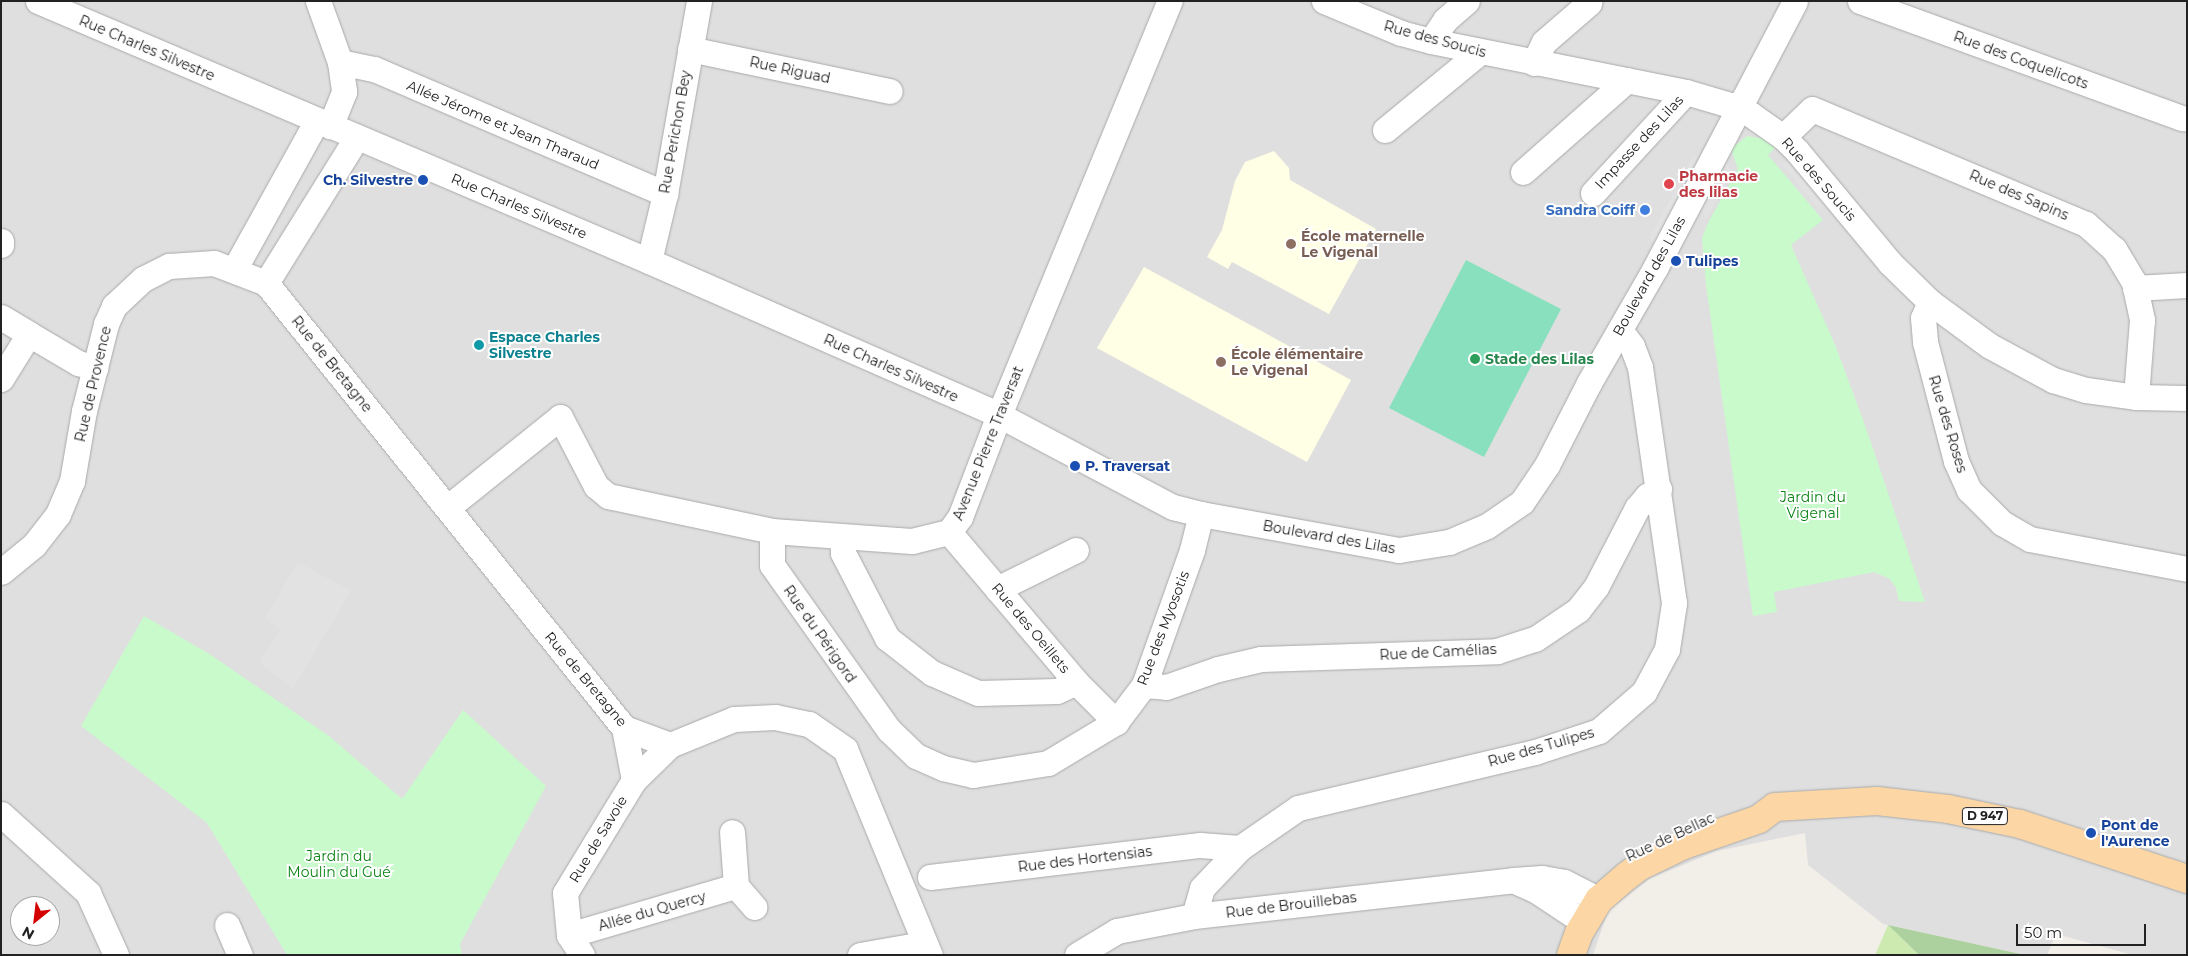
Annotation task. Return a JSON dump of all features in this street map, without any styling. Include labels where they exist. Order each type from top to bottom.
[{"type":"main road","name":"Rue de Bellac","points":[[1555,955],[1585,907],[1598,878],[1628,853],[1679,829],[1755,802],[1775,807],[1877,801],[1948,809],[2020,824],[2187,880]]},
{"type":"main road","name":"Rue de Bellac","points":[[1572,955],[1585,907]]},
{"type":"street","name":"Rue Charles Silvestre","points":[[38,1],[649,261],[1000,415]]},
{"type":"street","points":[[234,270],[344,92],[340,62],[318,1]]},
{"type":"street","name":"Rue Perichon Bey","points":[[649,261],[665,194],[699,1]]},
{"type":"street","name":"Avenue Pierre Traversat","points":[[447,508],[560,417],[596,486],[608,496],[772,531],[912,541],[949,532],[960,517],[1170,1]]},
{"type":"street","name":"Rue des Soucis","points":[[1324,1],[1393,30],[1431,41],[1686,92],[1750,114],[1783,137],[1797,150],[1890,262],[1930,302],[1990,346],[2053,380],[2086,390],[2136,397],[2187,398]]},
{"type":"street","points":[[1431,41],[1445,20],[1467,1]]},
{"type":"street","name":"Boulevard des Lilas","points":[[1000,415],[1174,507],[1201,514],[1399,550],[1449,542],[1488,526],[1522,502],[1542,472],[1589,383],[1620,330],[1795,1]]},
{"type":"street","name":"Rue des Coquelicots","points":[[1860,1],[2182,118]]},
{"type":"street","points":[[1534,63],[1544,42],[1589,3]]},
{"type":"street","name":"Rue Riguad","points":[[690,49],[890,91]]},
{"type":"street","points":[[1385,130],[1480,52]]},
{"type":"street","name":"Allée Jérome et Jean Tharaud","points":[[340,62],[374,69],[665,194]]},
{"type":"street","points":[[1523,172],[1627,80]]},
{"type":"street","name":"Impasse des Lilas","points":[[1593,193],[1686,92]]},
{"type":"street","name":"Rue des Sapins","points":[[1783,137],[1812,109],[2053,208],[2086,224],[2114,249],[2135,288],[2142,320],[2136,397]]},
{"type":"street","points":[[266,283],[357,137]]},
{"type":"street","name":"Rue de Provence","points":[[1,572],[34,545],[58,514],[72,481],[84,411],[106,324],[114,306],[143,279],[169,266],[214,263],[266,283]]},
{"type":"street","name":"Rue de Bretagne","points":[[266,283],[624,728],[670,745]]},
{"type":"street","points":[[2135,288],[2187,285]]},
{"type":"street","name":"Rue des Roses","points":[[1930,302],[1923,318],[1925,342],[1956,461],[1969,490],[2002,523],[2030,539],[2187,569]]},
{"type":"street","points":[[1,317],[78,363],[95,368]]},
{"type":"street","name":"Rue des Tulipes","points":[[1194,916],[1202,888],[1240,848],[1298,808],[1535,752],[1599,731],[1644,692],[1667,649],[1674,603],[1640,367],[1632,346],[1620,330]]},
{"type":"street","points":[[1,379],[29,334]]},
{"type":"street","name":"Rue de Camélias","points":[[1144,684],[1166,687],[1218,669],[1261,659],[1497,650],[1535,639],[1578,610],[1596,587],[1637,508],[1647,496],[1659,489]]},
{"type":"street","name":"Rue des Myosotis","points":[[889,730],[916,756],[943,768],[973,774],[1048,763],[1116,722],[1144,684],[1192,550],[1201,514]]},
{"type":"street","name":"Rue du Périgord","points":[[772,531],[772,565],[889,730]]},
{"type":"street","name":"Rue des Oeillets","points":[[949,532],[1076,682],[1116,722]]},
{"type":"street","points":[[842,537],[844,553],[887,638],[932,673],[978,693],[1057,691],[1076,682]]},
{"type":"street","points":[[997,589],[1076,550]]},
{"type":"street","points":[[670,745],[734,720],[775,717],[809,724],[845,750],[910,904],[927,950],[860,955]]},
{"type":"street","name":"Rue de Savoie","points":[[624,728],[634,780]]},
{"type":"street","name":"Rue de Savoie","points":[[575,945],[565,893],[634,780],[670,745]]},
{"type":"street","points":[[1,814],[88,893],[116,955]]},
{"type":"street","points":[[732,832],[736,886],[754,907]]},
{"type":"street","name":"Rue des Hortensias","points":[[930,877],[1200,845],[1240,848]]},
{"type":"street","name":"Rue de Brouillebas","points":[[1077,955],[1117,931],[1194,916],[1513,880],[1542,878],[1564,882],[1585,907]]},
{"type":"street","name":"Allée du Quercy","points":[[575,945],[736,886]]},
{"type":"street","points":[[227,925],[240,955]]},
{"type":"shaded area","points":[[1,1],[2187,1],[2187,955],[2133,955],[2056,934],[2047,955],[2025,955],[1883,924],[1808,865],[1805,833],[1717,851],[1651,878],[1608,911],[1593,955],[1,955]]},
{"type":"shaded area","name":"École maternelle Le Vigenal","points":[[1274,151],[1289,168],[1290,180],[1376,229],[1329,314],[1232,262],[1228,269],[1207,257],[1222,230],[1235,181],[1245,162]]},
{"type":"shaded area","points":[[1694,155],[1709,165],[1666,246],[1649,239]]},
{"type":"shaded area","points":[[1726,158],[1731,174],[1706,220],[1700,205]]},
{"type":"shaded area","points":[[1781,163],[1797,163],[1835,208],[1817,207]]},
{"type":"shaded area","name":"École élémentaire Le Vigenal","points":[[1144,267],[1351,380],[1307,462],[1097,348]]},
{"type":"shaded area","points":[[298,562],[351,591],[293,689],[259,662],[280,629],[265,618]]},
{"type":"green space","name":"Jardin du Vigenal","points":[[1747,136],[1765,139],[1775,148],[1768,155],[1823,220],[1791,245],[1836,347],[1866,428],[1925,602],[1899,601],[1896,588],[1890,579],[1874,572],[1774,592],[1777,612],[1753,616],[1706,285],[1702,238],[1708,223],[1738,169],[1731,149]]},
{"type":"green space","name":"Stade des Lilas","points":[[1466,260],[1561,309],[1484,457],[1389,408]]},
{"type":"green space","name":"Jardin du Moulin du Gué","points":[[144,616],[211,655],[329,736],[402,799],[463,710],[546,786],[460,944],[462,955],[287,955],[207,823],[81,726]]},
{"type":"green space","points":[[1888,925],[1919,955],[1875,955]]},
{"type":"green space","points":[[1888,925],[2025,955],[1919,955]]},
{"type":"place","name":"Ch. Silvestre","points":[[423,180]]},
{"type":"place","name":"Pharmacie des lilas","points":[[1669,184]]},
{"type":"place","name":"Sandra Coiff","points":[[1645,210]]},
{"type":"place","name":"École maternelle Le Vigenal","points":[[1291,244]]},
{"type":"place","name":"Tulipes","points":[[1676,261]]},
{"type":"place","name":"Espace Charles Silvestre","points":[[479,345]]},
{"type":"place","name":"Stade des Lilas","points":[[1475,359]]},
{"type":"place","name":"École élémentaire Le Vigenal","points":[[1221,362]]},
{"type":"place","name":"P. Traversat","points":[[1075,466]]},
{"type":"place","name":"Pont de l'Aurence","points":[[2091,833]]}]
